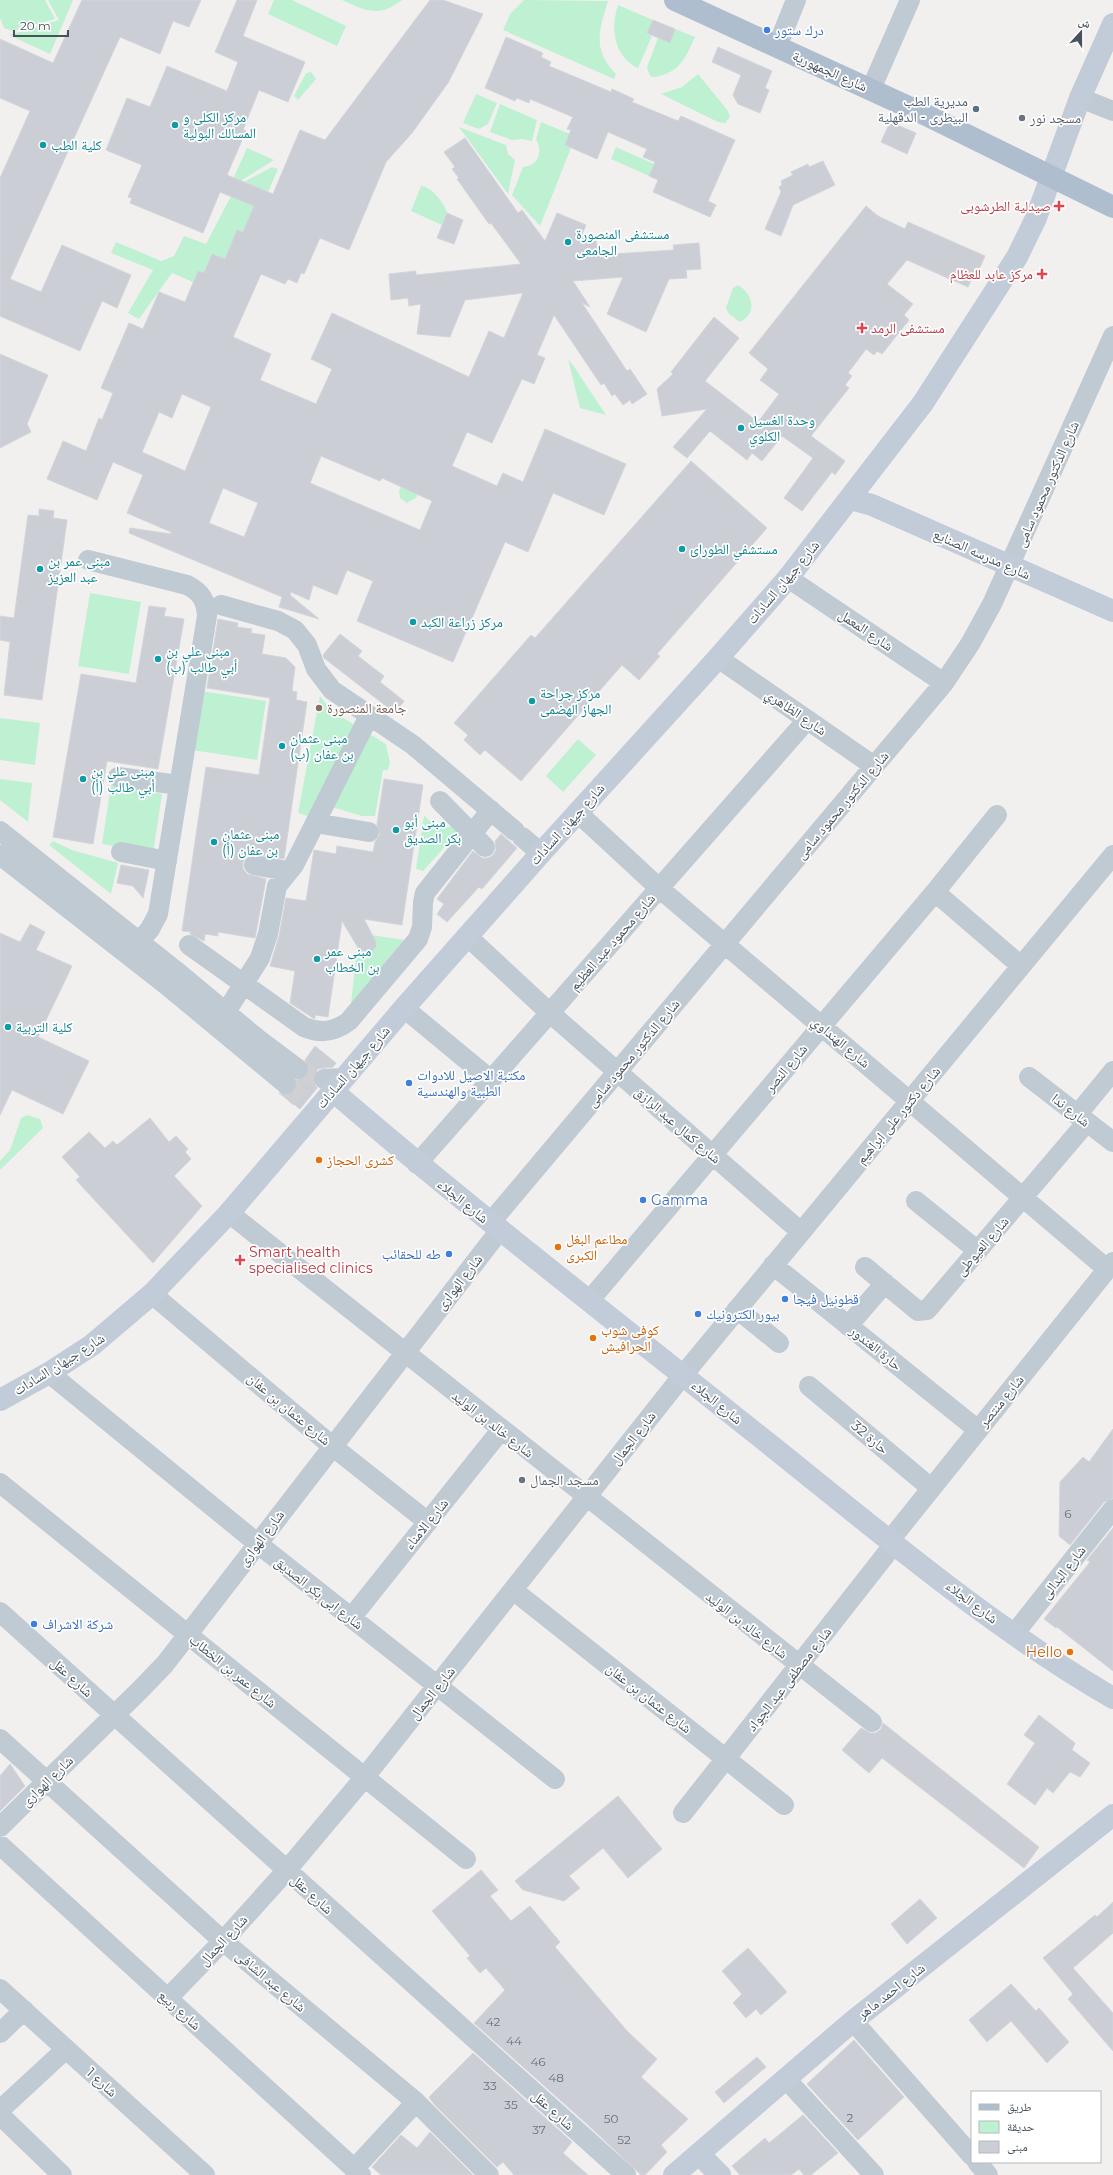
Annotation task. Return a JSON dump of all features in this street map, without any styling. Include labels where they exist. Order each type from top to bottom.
[{"type":"main road","name":"شارع الجمهورية","points":[[675,0],[871,89],[1113,207]]},
{"type":"main road","name":"شارع جيهان السادات","points":[[0,1400],[49,1373],[92,1345],[152,1294],[229,1213],[305,1113],[404,1008],[540,853],[718,658],[788,578],[923,403],[1005,276],[1030,231],[1080,98],[1113,24]]},
{"type":"main road","name":"شارع مدرسه الصنايع","points":[[850,499],[872,506],[1113,611]]},
{"type":"main road","name":"شارع الجلاء","points":[[333,1083],[417,1164],[892,1542],[1014,1634],[1065,1670],[1113,1699]]},
{"type":"main road","points":[[1113,1699],[1111,1707],[1113,1712]]},
{"type":"main road","name":"شارع احمد ماهر","points":[[687,2168],[853,2021],[1113,1815]]},
{"type":"main road","points":[[687,2168],[720,2175]]},
{"type":"street","points":[[776,47],[796,0]]},
{"type":"street","points":[[871,89],[910,0]]},
{"type":"street","points":[[1080,98],[1113,111]]},
{"type":"street","name":"شارع الدكتور محمود سامى","points":[[495,1226],[617,1072],[944,682],[970,644],[1010,566],[1113,336]]},
{"type":"street","points":[[88,560],[187,585],[199,593],[207,606],[207,616],[158,914],[150,929],[139,942]]},
{"type":"street","name":"شارع المعمل","points":[[788,578],[944,682]]},
{"type":"street","points":[[222,605],[278,621],[295,630],[307,645],[316,669],[326,684],[339,696],[414,745],[540,853]]},
{"type":"street","name":"شارع الظاهري","points":[[718,658],[874,766]]},
{"type":"street","points":[[226,1012],[244,985],[264,946],[277,886],[294,865],[369,716]]},
{"type":"street","name":"شارع محمود عبد العظيم","points":[[417,1164],[807,720]]},
{"type":"street","points":[[118,777],[179,785]]},
{"type":"street","points":[[440,801],[479,840]]},
{"type":"street","points":[[189,945],[298,1024],[310,1030],[330,1031],[343,1026],[418,938],[422,927],[422,902],[426,893],[479,840],[491,810]]},
{"type":"street","name":"شارع الهنداوي","points":[[577,812],[660,888],[909,1101],[1023,1198],[1110,1266]]},
{"type":"street","name":"شارع النصر","points":[[589,1301],[935,892],[997,815]]},
{"type":"street","points":[[315,823],[369,832]]},
{"type":"street","points":[[0,831],[139,942],[170,977],[292,1077]]},
{"type":"street","points":[[121,852],[167,860]]},
{"type":"street","points":[[0,855],[170,977],[226,1012],[253,1046]]},
{"type":"street","name":"شارع دكتور على ابراهيم","points":[[682,1375],[1113,855]]},
{"type":"street","points":[[254,865],[288,871]]},
{"type":"street","points":[[935,892],[1021,966]]},
{"type":"street","name":"شارع كمال عبد الرازق","points":[[468,936],[550,1013],[800,1232]]},
{"type":"street","points":[[404,1008],[491,1080]]},
{"type":"street","name":"شارع العيوطى","points":[[865,1267],[918,1311],[922,1312],[927,1310],[1023,1198],[1082,1119],[1113,1071]]},
{"type":"street","name":"شارع ندا","points":[[1030,1077],[1113,1142]]},
{"type":"street","points":[[916,1201],[978,1251]]},
{"type":"street","name":"شارع خالد بن الوليد","points":[[229,1213],[586,1498],[872,1722]]},
{"type":"street","name":"شارع الهوارى","points":[[0,1827],[160,1669],[188,1635],[404,1353],[495,1226]]},
{"type":"street","name":"حارة الغندور","points":[[773,1265],[978,1430]]},
{"type":"street","name":"شارع منتصر","points":[[892,1542],[931,1488],[1110,1266]]},
{"type":"street","points":[[848,1326],[885,1283]]},
{"type":"street","name":"شارع عثمان بن عفان","points":[[152,1294],[332,1446],[428,1522]]},
{"type":"street","points":[[737,1309],[779,1343]]},
{"type":"street","name":"شارع ابى بكر الصديق","points":[[49,1373],[257,1543],[555,1779]]},
{"type":"street","name":"شارع الجمال","points":[[168,1998],[223,1941],[364,1778],[682,1375]]},
{"type":"street","name":"حارة 32","points":[[809,1386],[931,1488]]},
{"type":"street","name":"شارع الامناء","points":[[351,1618],[501,1430]]},
{"type":"street","name":"شارع عمر بن الخطاب","points":[[0,1483],[466,1859]]},
{"type":"street","name":"شارع البدالى","points":[[1014,1634],[1113,1509]]},
{"type":"street","name":"شارع مصطفى عبد الجواد","points":[[683,1813],[799,1666],[892,1542]]},
{"type":"street","name":"شارع عثمان بن عفان","points":[[513,1590],[784,1805]]},
{"type":"street","name":"شارع عقل","points":[[0,1612],[626,2175]]},
{"type":"street","name":"شارع عبد الشافى","points":[[0,1739],[223,1941],[416,2102],[489,2175]]},
{"type":"street","name":"شارع ربيع","points":[[0,1845],[358,2172]]},
{"type":"street","name":"شارع 1","points":[[0,1989],[205,2175]]},
{"type":"street","points":[[0,2033],[24,2010]]},
{"type":"street","points":[[853,2021],[971,2155]]},
{"type":"street","points":[[0,2110],[66,2049]]},
{"type":"street","points":[[786,2079],[874,2175]]},
{"type":"street","points":[[358,2172],[416,2102]]},
{"type":"street","points":[[0,2115],[62,2175]]},
{"type":"street","points":[[978,2163],[988,2175]]},
{"type":"green space","points":[[0,0],[45,0],[55,19],[12,31],[4,28],[0,18]]},
{"type":"green space","points":[[48,0],[73,0],[50,54],[9,35],[59,20]]},
{"type":"green space","points":[[274,0],[292,0],[346,26],[337,46],[268,14]]},
{"type":"green space","points":[[342,0],[402,0],[394,6],[386,9],[372,11],[365,10]]},
{"type":"green space","points":[[524,0],[608,1],[602,21],[600,39],[603,57],[616,74],[614,79],[503,30],[510,14]]},
{"type":"green space","points":[[618,5],[653,20],[647,34],[652,36],[638,68],[630,63],[624,56],[616,41],[614,23]]},
{"type":"green space","points":[[675,29],[695,37],[686,55],[679,65],[670,72],[656,77],[650,76],[647,67],[658,38],[669,43]]},
{"type":"green space","points":[[311,72],[316,79],[298,100],[294,96],[306,73]]},
{"type":"green space","points":[[698,74],[728,111],[730,117],[725,123],[718,122],[661,94],[682,87]]},
{"type":"green space","points":[[476,94],[497,103],[488,124],[479,129],[463,123]]},
{"type":"green space","points":[[500,104],[537,120],[532,141],[522,139],[512,140],[490,132]]},
{"type":"green space","points":[[541,122],[570,134],[565,145],[571,148],[540,226],[512,195],[523,167],[533,164],[538,157],[539,149],[536,139]]},
{"type":"green space","points":[[459,127],[506,145],[508,154],[515,160],[508,194]]},
{"type":"green space","points":[[616,147],[654,164],[649,176],[611,159]]},
{"type":"green space","points":[[247,148],[274,160],[229,188]]},
{"type":"green space","points":[[272,167],[278,169],[268,192],[244,182]]},
{"type":"green space","points":[[244,182],[237,199],[254,206],[243,232],[237,230],[225,259],[212,254],[207,265],[212,276],[198,271],[193,282],[172,273],[139,319],[128,313],[153,270],[111,253],[116,242],[161,261],[174,256],[184,236],[206,244],[231,196]]},
{"type":"green space","points":[[421,186],[433,192],[445,208],[447,212],[442,225],[411,211]]},
{"type":"green space","points":[[738,285],[747,294],[751,304],[749,314],[740,322],[729,314],[726,308],[733,288]]},
{"type":"green space","points":[[568,359],[573,365],[606,415],[580,408]]},
{"type":"green space","points":[[414,457],[431,465],[416,498],[407,503],[400,498],[399,491]]},
{"type":"green space","points":[[90,593],[141,602],[129,674],[78,666]]},
{"type":"green space","points":[[201,691],[266,701],[257,760],[192,750]]},
{"type":"green space","points":[[320,696],[331,710],[356,726],[308,816],[298,813]]},
{"type":"green space","points":[[0,718],[40,723],[35,765],[0,760]]},
{"type":"green space","points":[[368,733],[386,744],[390,763],[388,770],[383,770],[375,816],[362,816],[332,807]]},
{"type":"green space","points":[[578,739],[596,755],[563,792],[546,776]]},
{"type":"green space","points":[[0,779],[32,783],[28,822],[0,800]]},
{"type":"green space","points":[[111,785],[162,794],[153,853],[102,844]]},
{"type":"green space","points":[[424,815],[438,826],[447,827],[456,825],[460,830],[423,871],[416,869]]},
{"type":"green space","points":[[53,841],[72,850],[118,863],[111,894],[49,845]]},
{"type":"green space","points":[[364,934],[404,940],[351,1004],[358,938]]},
{"type":"green space","points":[[27,1115],[40,1119],[43,1128],[0,1170],[0,1161],[10,1150],[21,1118]]},
{"type":"building","name":"كلية الطب","points":[[82,0],[201,0],[189,27],[173,21],[160,54],[120,37],[10,279],[41,292],[62,245],[131,275],[117,308],[102,301],[80,351],[0,316],[0,178],[30,111],[0,98],[0,39],[53,63]]},
{"type":"building","points":[[237,0],[257,0],[243,36],[305,62],[288,102],[259,90],[243,130],[246,131],[227,175],[273,194],[300,130],[325,140],[430,0],[443,0],[483,14],[448,83],[412,133],[386,162],[349,250],[320,238],[304,274],[301,273],[297,283],[288,279],[285,284],[261,274],[233,337],[271,354],[260,380],[316,404],[332,369],[311,359],[332,313],[469,377],[489,331],[504,338],[523,293],[465,300],[450,337],[417,334],[421,304],[409,306],[408,298],[391,300],[389,274],[416,271],[416,275],[521,264],[491,223],[489,224],[457,179],[459,178],[452,169],[455,167],[444,152],[465,138],[518,213],[522,210],[545,241],[557,213],[586,225],[581,237],[595,236],[599,255],[674,250],[673,245],[699,243],[701,269],[686,270],[687,278],[669,279],[646,332],[607,314],[623,277],[573,281],[590,307],[582,303],[627,371],[630,369],[647,394],[632,404],[630,400],[623,405],[615,394],[612,396],[604,383],[601,385],[554,315],[537,355],[545,358],[534,384],[522,379],[492,443],[467,432],[452,466],[497,486],[503,473],[523,482],[545,429],[626,464],[604,515],[553,493],[528,552],[505,542],[453,662],[357,621],[373,581],[347,570],[337,595],[313,585],[309,600],[291,592],[290,595],[319,619],[279,607],[282,597],[129,533],[130,528],[171,534],[171,532],[127,513],[143,475],[113,462],[97,500],[47,479],[63,441],[86,451],[99,418],[102,420],[113,393],[101,388],[129,323],[143,329],[159,292],[185,302],[198,271],[204,273],[212,254],[225,259],[237,230],[243,232],[254,206],[220,192],[203,233],[130,203],[132,198],[128,197],[142,165],[106,150],[127,98],[150,107],[167,66],[227,91],[238,62],[215,52]],"holes":[[[182,394],[211,407],[185,471],[142,452],[159,412],[172,418]],[[321,456],[380,481],[382,478],[432,501],[420,530],[310,483]],[[223,488],[258,503],[244,537],[209,523]]]},
{"type":"building","points":[[653,20],[675,29],[670,43],[647,33]]},
{"type":"building","points":[[506,37],[543,53],[541,57],[551,62],[549,66],[611,92],[612,89],[634,99],[632,102],[678,121],[681,116],[735,140],[708,201],[716,205],[710,217],[653,192],[658,180],[649,176],[655,162],[643,157],[647,149],[608,132],[597,159],[565,145],[571,130],[567,129],[573,117],[530,99],[529,103],[517,98],[515,101],[485,88]]},
{"type":"building","points":[[718,47],[772,71],[765,88],[769,90],[760,113],[738,104],[733,95],[741,75],[712,62]]},
{"type":"building","points":[[890,122],[916,133],[907,154],[881,142]]},
{"type":"building","points":[[823,161],[835,185],[793,205],[781,236],[765,229],[781,192],[779,187],[782,185],[781,181],[793,175],[791,172],[808,164],[809,167]]},
{"type":"building","points":[[866,206],[878,216],[905,229],[908,222],[985,256],[974,281],[971,280],[968,287],[907,260],[887,284],[913,304],[904,315],[909,320],[882,354],[877,351],[874,355],[866,349],[848,373],[852,376],[845,385],[849,388],[811,436],[845,461],[835,475],[832,472],[802,511],[784,498],[813,458],[782,436],[762,461],[752,453],[747,460],[710,431],[687,458],[673,447],[707,409],[662,416],[657,389],[673,374],[671,372],[714,317],[739,338],[705,381],[758,422],[779,394],[760,380],[768,369],[749,353]]},
{"type":"building","points":[[447,213],[463,220],[454,244],[437,238]]},
{"type":"building","points":[[0,354],[48,375],[27,424],[31,432],[0,448]]},
{"type":"building","points":[[691,461],[767,528],[657,654],[660,656],[639,680],[622,665],[521,781],[485,750],[480,755],[464,740],[468,735],[454,723],[531,635],[535,638]]},
{"type":"building","name":"مبنى عمر بن عبد العزيز","points":[[39,509],[54,511],[53,518],[67,520],[42,700],[4,695],[10,642],[0,640],[0,616],[14,618],[28,515],[39,516]]},
{"type":"building","points":[[149,606],[166,608],[164,616],[184,619],[158,769],[107,761],[93,844],[53,837],[81,674],[136,683]]},
{"type":"building","points":[[218,619],[238,623],[237,627],[252,629],[251,633],[265,635],[262,654],[286,658],[295,667],[292,691],[297,692],[296,700],[307,702],[284,859],[250,854],[245,857],[243,863],[243,869],[247,874],[266,879],[255,938],[218,932],[218,936],[205,934],[204,941],[190,934],[191,932],[182,931],[206,767],[259,775],[270,698],[207,688]]},
{"type":"building","points":[[340,634],[362,651],[358,656],[384,676],[380,682],[404,701],[395,713],[324,658],[323,655]]},
{"type":"building","points":[[384,779],[423,785],[402,925],[364,919],[376,942],[376,947],[369,954],[364,954],[360,951],[342,921],[328,1017],[315,1015],[315,1019],[290,1003],[295,971],[270,966],[279,936],[286,898],[306,901],[314,850],[336,854],[337,846],[373,852],[375,842],[380,834],[377,824]]},
{"type":"building","points":[[501,834],[517,848],[482,889],[479,887],[447,922],[437,914],[444,904],[437,899],[473,851],[482,858],[488,858],[493,855],[496,850],[495,841]]},
{"type":"building","points":[[121,865],[149,870],[143,898],[133,886],[117,883]]},
{"type":"building","name":"كلية التربية","points":[[30,924],[45,932],[36,950],[72,966],[38,1037],[89,1061],[63,1114],[12,1090],[0,1115],[0,933],[20,942]]},
{"type":"building","points":[[315,1046],[336,1063],[333,1067],[318,1069],[314,1073],[313,1080],[317,1088],[300,1109],[279,1093],[290,1095],[295,1091],[297,1080],[307,1076],[309,1070],[305,1060]]},
{"type":"building","points":[[150,1118],[169,1142],[176,1136],[188,1149],[185,1152],[191,1159],[174,1176],[202,1206],[153,1263],[76,1180],[80,1177],[62,1157],[89,1132],[105,1148],[113,1141],[117,1145]]},
{"type":"building","points":[[1113,1429],[1113,1498],[1104,1502],[1070,1545],[1059,1536],[1060,1482],[1083,1457],[1089,1462]]},
{"type":"building","points":[[1113,1528],[1113,1671],[1057,1627],[1056,1628],[1044,1619],[1090,1562],[1087,1560]]},
{"type":"building","points":[[1039,1715],[1075,1743],[1072,1750],[1090,1763],[1080,1777],[1070,1772],[1053,1793],[1047,1788],[1035,1805],[1007,1784],[1035,1743],[1024,1735]]},
{"type":"building","points":[[883,1723],[1039,1847],[1024,1868],[882,1758],[869,1773],[842,1750],[861,1728],[870,1733],[876,1733],[881,1729]]},
{"type":"building","points":[[10,1764],[25,1786],[0,1811],[0,1776]]},
{"type":"building","points":[[618,1796],[662,1849],[628,1878],[603,1848],[569,1876],[580,1888],[564,1901],[523,1890],[515,1881]]},
{"type":"building","points":[[481,1870],[498,1890],[490,1896],[511,1921],[530,1906],[560,1942],[555,1947],[628,2032],[657,2059],[641,2077],[688,2119],[661,2145],[667,2152],[645,2175],[641,2175],[587,2124],[474,2023],[505,1990],[486,1968],[480,1973],[467,1958],[470,1956],[432,1911]]},
{"type":"building","points":[[920,1899],[937,1918],[907,1944],[891,1924]]},
{"type":"building","points":[[1113,1902],[1113,1933],[1073,1968],[1113,2013],[1113,2051],[1068,1999],[1073,1994],[1043,1958],[1095,1915],[1097,1917]]},
{"type":"building","points":[[748,1948],[787,1992],[761,2015],[756,2009],[746,2018],[733,2003],[742,1994],[722,1971]]},
{"type":"building","points":[[1011,1984],[1036,2011],[1039,2008],[1069,2042],[1047,2063],[1011,2021],[987,2042],[969,2020]]},
{"type":"building","points":[[854,2040],[904,2097],[858,2140],[807,2084]]},
{"type":"building","points":[[473,2053],[572,2142],[563,2153],[588,2175],[514,2175],[503,2162],[497,2167],[434,2104],[429,2097]]},
{"type":"building","points":[[757,2057],[766,2067],[724,2103],[715,2092]]},
{"type":"building","points":[[803,2115],[838,2153],[811,2175],[804,2175],[799,2169],[791,2175],[740,2175],[732,2166],[765,2138],[769,2143]]},
{"type":"building","points":[[430,2132],[473,2175],[381,2175],[372,2167],[401,2135],[417,2148]]},
{"type":"tunnel","points":[[298,1069],[313,1077],[324,1079]]},
{"type":"tunnel","points":[[286,1084],[305,1103]]},
{"type":"place","name":"درك ستور","points":[[767,30]]},
{"type":"place","name":"مديرية الطب البيطرى - الدقهلية","points":[[976,109]]},
{"type":"place","name":"مسجد نور","points":[[1022,118]]},
{"type":"place","name":"مركز الكلى و المسالك البولية","points":[[175,125]]},
{"type":"place","name":"كلية الطب","points":[[43,145]]},
{"type":"place","name":"صيدلية الطرشوبى","points":[[1059,206]]},
{"type":"place","name":"مستشفى المنصورة الجامعى","points":[[568,242]]},
{"type":"place","name":"مركز عابد للعظام","points":[[1042,274]]},
{"type":"place","name":"مستشفى الرمد","points":[[862,328]]},
{"type":"place","name":"وحدة الغسيل الكلوي","points":[[741,428]]},
{"type":"place","name":"مستشفي الطورائ","points":[[682,549]]},
{"type":"place","name":"مبنى عمر بن عبد العزيز","points":[[40,569]]},
{"type":"place","name":"مركز زراعة الكبد","points":[[413,622]]},
{"type":"place","name":"مبنى علي بن أبي طالب (ب)","points":[[158,659]]},
{"type":"place","name":"مركز جراحة الجهاز الهضمى","points":[[532,701]]},
{"type":"place","name":"جامعة المنصورة","points":[[319,708]]},
{"type":"place","name":"مبنى عثمان بن عفان (ب)","points":[[282,746]]},
{"type":"place","name":"مبنى علي بن أبي طالب (أ)","points":[[83,779]]},
{"type":"place","name":"مبنى أبو بكر الصديق","points":[[396,830]]},
{"type":"place","name":"مبنى عثمان بن عفان (أ)","points":[[214,842]]},
{"type":"place","name":"مبنى عمر بن الخطاب","points":[[317,959]]},
{"type":"place","name":"كلية التربية","points":[[8,1027]]},
{"type":"place","name":"مكتبة الاصيل للادوات الطبية والهندسية","points":[[409,1083]]},
{"type":"place","name":"كشرى الحجاز","points":[[319,1160]]},
{"type":"place","name":"Gamma","points":[[643,1200]]},
{"type":"place","name":"مطاعم البغل الكبرى","points":[[558,1247]]},
{"type":"place","name":"طه للحقائب","points":[[449,1254]]},
{"type":"place","name":"Smart health specialised clinics","points":[[240,1260]]},
{"type":"place","name":"قطونيل فيجا","points":[[785,1299]]},
{"type":"place","name":"بيور الكترونيك","points":[[698,1314]]},
{"type":"place","name":"كوفى شوب الحرافيش","points":[[593,1338]]},
{"type":"place","name":"مسجد الجمال","points":[[522,1480]]},
{"type":"place","name":"شركة الاشراف","points":[[34,1624]]},
{"type":"place","name":"Hello","points":[[1070,1652]]}]
